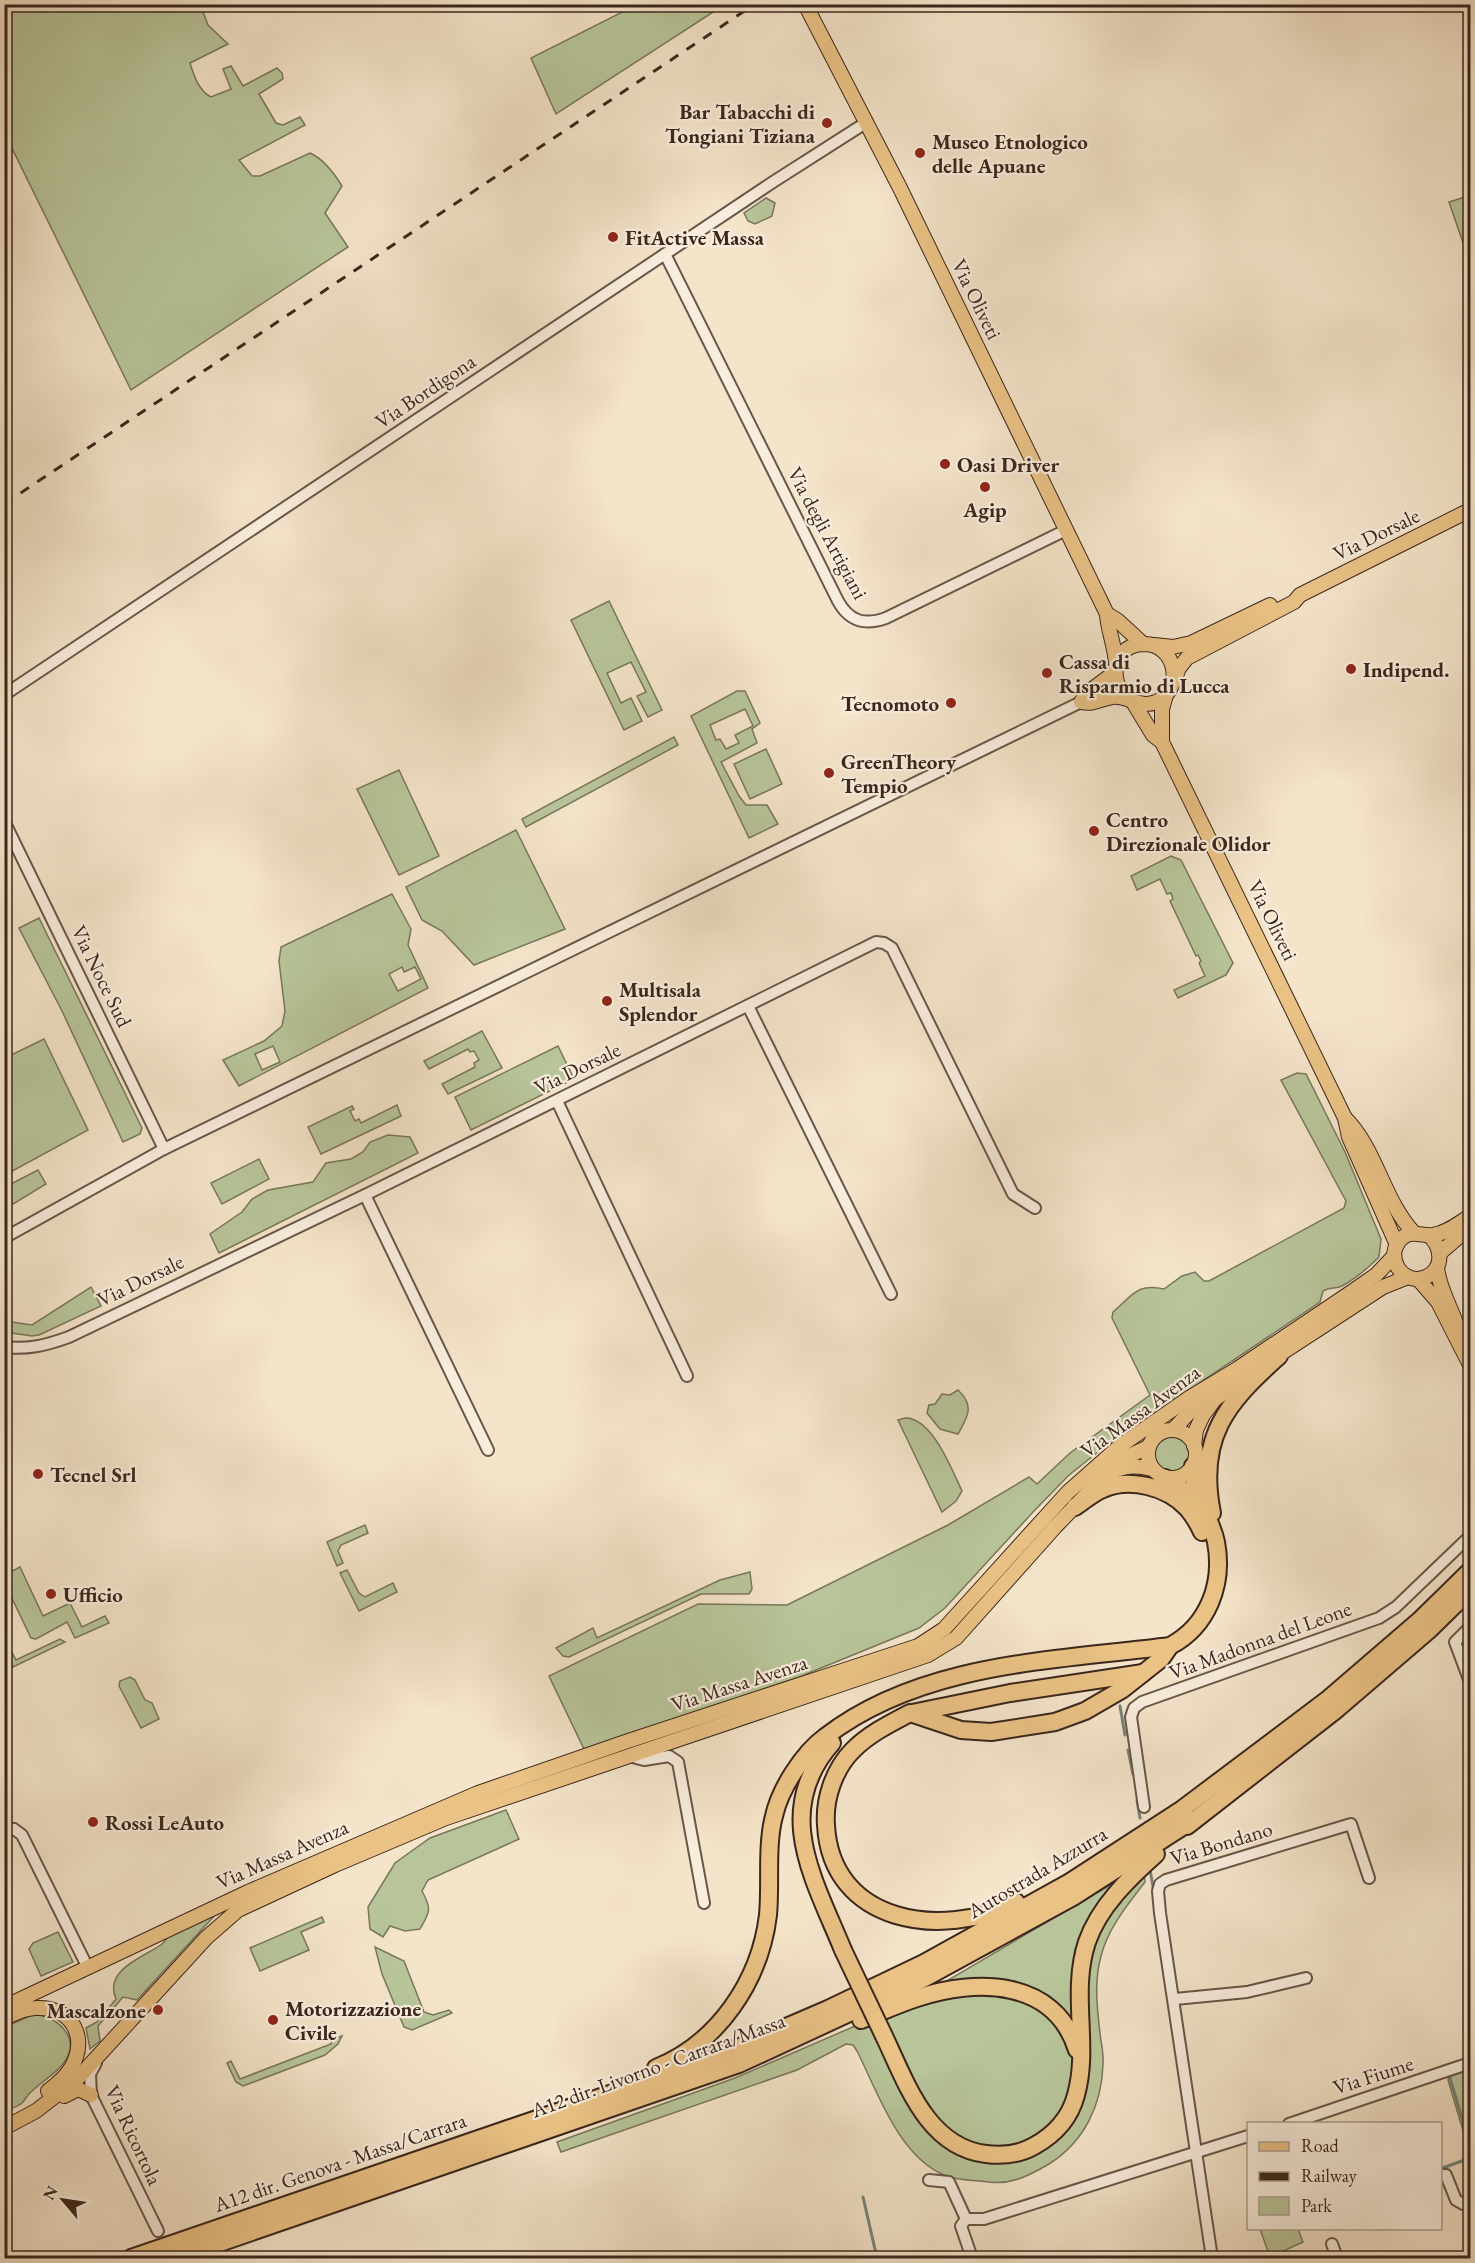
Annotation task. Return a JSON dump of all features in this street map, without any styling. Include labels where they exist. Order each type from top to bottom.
[{"type":"highway","points":[[1216,1559],[1220,1539],[1208,1490],[1211,1449],[1218,1428],[1232,1402],[1247,1384],[1279,1356]]},
{"type":"highway","points":[[565,2109],[607,2088],[671,2062],[713,2030],[732,2008],[747,1985],[759,1954],[768,1916],[774,1815],[788,1783],[805,1756],[824,1737],[857,1716],[925,1685],[1006,1665],[1170,1647],[1186,1638],[1201,1621],[1210,1604],[1215,1587],[1216,1542],[1196,1491],[1193,1466]]},
{"type":"highway","points":[[1159,1474],[1180,1488],[1191,1501],[1206,1530],[1216,1559]]},
{"type":"highway","points":[[1075,1507],[1104,1488],[1117,1485],[1144,1485],[1157,1489],[1186,1507],[1198,1524],[1216,1559]]},
{"type":"highway","name":"Autostrada Azzurra","points":[[565,2109],[712,2059],[828,2009],[924,1964],[1070,1882],[1181,1810],[1327,1700],[1421,1619],[1470,1571]]},
{"type":"highway","points":[[857,1716],[819,1758],[806,1784],[801,1818],[802,1843],[843,1950],[920,2108],[939,2132],[955,2145],[979,2153],[998,2156],[1025,2151],[1044,2141],[1060,2127],[1071,2112],[1082,2067],[1079,1970],[1088,1941],[1103,1911],[1131,1876],[1193,1820],[1336,1710],[1428,1631],[1470,1590]]},
{"type":"highway","points":[[1102,1861],[1060,1879],[1005,1908],[957,1921],[919,1921],[885,1913],[855,1894],[838,1872],[827,1845],[825,1808],[836,1773],[851,1751],[877,1730],[910,1713],[962,1730],[991,1732],[1055,1722],[1085,1711],[1123,1689],[1161,1659],[1170,1647]]},
{"type":"highway","points":[[837,1738],[866,1721],[1010,1693],[1144,1673]]},
{"type":"highway","name":"A12 dir. Livorno - Carrara/Massa","points":[[176,2259],[739,2064],[925,1978],[1073,1897],[1193,1820]]},
{"type":"highway","points":[[739,2064],[805,2043],[917,1998],[955,1988],[981,1986],[1025,1993],[1046,2004],[1063,2021],[1075,2043],[1082,2067]]},
{"type":"highway","name":"A12 dir. Genova - Massa/Carrara","points":[[131,2259],[565,2109]]},
{"type":"main road","name":"Via Oliveti","points":[[805,4],[849,92],[867,122],[1107,614],[1108,626],[1113,638],[1115,669]]},
{"type":"main road","name":"Via Dorsale","points":[[1174,681],[1179,668],[1187,658],[1294,602],[1300,595],[1470,510]]},
{"type":"main road","name":"Via Dorsale","points":[[1148,645],[1173,647],[1191,643],[1290,595],[1300,595]]},
{"type":"main road","name":"Via Oliveti","points":[[1107,614],[1148,645]]},
{"type":"main road","points":[[1148,645],[1167,654],[1172,662],[1174,681],[1166,695],[1150,704],[1112,697],[1091,704],[1081,702],[1087,693],[1115,669],[1125,651],[1148,645]]},
{"type":"main road","points":[[1115,669],[1116,682],[1130,700]]},
{"type":"main road","name":"Via Oliveti","points":[[1166,695],[1162,710],[1162,742],[1345,1118],[1348,1137],[1396,1250]]},
{"type":"main road","name":"Via Oliveti","points":[[1130,700],[1153,735],[1162,742]]},
{"type":"main road","name":"Via Oliveti","points":[[1345,1118],[1358,1131],[1394,1206],[1421,1234]]},
{"type":"main road","name":"Via Massa Avenza","points":[[4,2007],[248,1892],[478,1793],[925,1642],[944,1629],[1044,1518],[1092,1469],[1189,1398],[1368,1280],[1407,1235],[1434,1235],[1450,1229],[1470,1216]]},
{"type":"main road","name":"Via Massa Avenza","points":[[1194,1446],[1196,1430],[1203,1415],[1215,1399],[1383,1287],[1413,1278],[1426,1277],[1438,1260],[1470,1227]]},
{"type":"main road","points":[[1421,1234],[1438,1246],[1438,1275],[1456,1319],[1470,1365]]},
{"type":"main road","points":[[1396,1250],[1398,1268],[1413,1278],[1438,1302],[1463,1347]]},
{"type":"main road","points":[[1092,1469],[1107,1461],[1131,1455],[1148,1447],[1156,1435],[1173,1430],[1200,1399],[1236,1369]]},
{"type":"main road","points":[[1148,1447],[1148,1462],[1159,1474],[1181,1477],[1193,1466],[1196,1458],[1194,1446],[1188,1436],[1173,1430]]},
{"type":"main road","name":"Via Massa Avenza","points":[[4,2128],[36,2111],[77,2079],[206,1938],[238,1910],[446,1818],[928,1655],[956,1638],[1094,1484],[1112,1471],[1131,1466],[1159,1474]]},
{"type":"main road","points":[[4,2018],[36,2008],[52,2009],[66,2017],[77,2030],[80,2049],[71,2069],[45,2093],[36,2111]]},
{"type":"main road","points":[[36,2111],[53,2103],[68,2092],[78,2089],[91,2095]]},
{"type":"street","name":"Via Bordigona","points":[[4,695],[773,182],[867,122]]},
{"type":"street","name":"Via degli Artigiani","points":[[665,254],[837,601],[843,611],[852,618],[863,622],[875,622],[886,618],[1066,530]]},
{"type":"street","points":[[4,1238],[164,1149],[1081,702]]},
{"type":"street","name":"Via Noce Sud","points":[[4,821],[164,1149]]},
{"type":"street","name":"Via Dorsale","points":[[4,1347],[27,1349],[40,1347],[69,1337],[365,1195],[876,942],[884,943],[892,948],[1013,1194],[1035,1208]]},
{"type":"street","points":[[748,1006],[891,1294]]},
{"type":"street","points":[[557,1101],[687,1376]]},
{"type":"street","points":[[365,1195],[488,1450]]},
{"type":"street","name":"Via Madonna del Leone","points":[[1144,1807],[1131,1717],[1134,1708],[1142,1702],[1379,1618],[1403,1601],[1470,1536]]},
{"type":"street","points":[[1470,1626],[1455,1642],[1470,1682]]},
{"type":"street","points":[[628,1756],[644,1760],[669,1756],[678,1762],[704,1903]]},
{"type":"street","name":"Via Bondano","points":[[1212,2259],[1158,1891],[1160,1884],[1166,1880],[1351,1824],[1369,1878]]},
{"type":"street","points":[[4,1828],[14,1829],[22,1835],[87,1966]]},
{"type":"street","points":[[1175,1999],[1246,1992],[1306,1978]]},
{"type":"street","name":"Via Ricortola","points":[[101,2054],[90,2074],[91,2095],[158,2231]]},
{"type":"street","name":"Via Fiume","points":[[1294,2122],[1470,2063]]},
{"type":"street","points":[[966,2219],[984,2219],[1247,2136]]},
{"type":"street","points":[[1442,2175],[1446,2175],[1456,2200],[1463,2204],[1470,2201]]},
{"type":"street","points":[[929,2180],[949,2181],[966,2219]]},
{"type":"street","points":[[966,2219],[961,2226],[972,2259]]},
{"type":"street","points":[[1332,2244],[1337,2259]]},
{"type":"green space","points":[[5,4],[220,5],[206,7],[203,12],[208,25],[228,44],[190,63],[198,83],[211,97],[231,89],[223,69],[231,66],[243,86],[277,68],[282,73],[283,79],[259,94],[276,123],[283,125],[300,117],[305,125],[239,160],[252,176],[260,176],[310,153],[320,159],[342,186],[325,213],[348,247],[131,390],[5,134]]},
{"type":"green space","points":[[638,4],[724,5],[556,114],[531,58]]},
{"type":"green space","points":[[1470,191],[1470,263],[1449,202],[1462,198]]},
{"type":"green space","points":[[766,198],[775,203],[772,216],[755,224],[748,221],[744,213]]},
{"type":"green space","points":[[609,601],[662,710],[648,717],[637,696],[646,692],[631,662],[607,673],[621,703],[631,698],[642,721],[624,730],[571,620]]},
{"type":"green space","points":[[737,691],[745,691],[760,723],[752,729],[757,743],[721,762],[746,805],[767,805],[778,824],[749,838],[691,716]],"holes":[[[745,709],[753,726],[735,735],[739,743],[726,749],[720,739],[716,740],[710,725]]]},
{"type":"green space","points":[[674,737],[678,745],[526,827],[522,819]]},
{"type":"green space","points":[[766,749],[782,784],[750,799],[734,764]]},
{"type":"green space","points":[[399,770],[439,856],[399,875],[357,789]]},
{"type":"green space","points":[[516,830],[565,929],[474,965],[442,931],[422,920],[406,887]]},
{"type":"green space","points":[[1171,856],[1181,860],[1233,963],[1226,975],[1178,998],[1174,990],[1205,976],[1199,963],[1201,961],[1198,955],[1196,956],[1170,901],[1173,899],[1171,893],[1167,894],[1160,879],[1137,890],[1131,876]]},
{"type":"green space","points":[[392,894],[411,929],[408,945],[428,988],[239,1086],[223,1060],[264,1041],[282,1026],[285,1011],[279,961],[281,947]],"holes":[[[402,967],[404,972],[415,967],[421,979],[398,991],[389,974]],[[273,1046],[280,1062],[262,1070],[255,1054]]]},
{"type":"green space","points":[[39,918],[142,1128],[140,1134],[123,1142],[62,1011],[19,928]]},
{"type":"green space","points":[[482,1031],[502,1068],[448,1094],[442,1084],[475,1067],[474,1063],[479,1060],[474,1051],[470,1052],[468,1049],[429,1069],[424,1061]]},
{"type":"green space","points":[[44,1039],[88,1130],[5,1175],[5,1058]]},
{"type":"green space","points":[[558,1046],[574,1079],[471,1130],[455,1097]]},
{"type":"green space","points":[[1297,1073],[1306,1074],[1345,1152],[1381,1239],[1379,1257],[1375,1261],[1347,1283],[1323,1291],[1320,1302],[1104,1447],[1068,1476],[945,1608],[919,1628],[799,1677],[584,1749],[549,1676],[698,1604],[787,1605],[948,1525],[1029,1477],[1037,1484],[1070,1453],[1150,1395],[1112,1318],[1113,1312],[1141,1289],[1164,1289],[1182,1276],[1195,1272],[1204,1281],[1209,1281],[1344,1208],[1346,1201],[1281,1080]]},
{"type":"green space","points":[[397,1105],[401,1116],[321,1154],[308,1127],[352,1106],[354,1109],[350,1111],[355,1121],[359,1119],[361,1123]]},
{"type":"green space","points":[[388,1135],[410,1137],[418,1153],[219,1253],[210,1234],[242,1212],[252,1199],[268,1190],[313,1182],[326,1163],[351,1159],[363,1152],[370,1142]]},
{"type":"green space","points":[[259,1159],[269,1179],[222,1204],[211,1183]]},
{"type":"green space","points":[[38,1170],[46,1184],[5,1209],[5,1187]]},
{"type":"green space","points":[[91,1287],[101,1306],[39,1335],[5,1332],[5,1321],[32,1325]]},
{"type":"green space","points":[[958,1390],[967,1401],[968,1411],[958,1434],[940,1429],[927,1413],[929,1405],[935,1404],[942,1394],[950,1395]]},
{"type":"green space","points":[[905,1418],[915,1420],[932,1435],[947,1458],[962,1491],[956,1501],[942,1512],[898,1420]]},
{"type":"green space","points":[[1172,1437],[1185,1442],[1190,1455],[1185,1468],[1172,1473],[1159,1468],[1154,1455],[1159,1442]]},
{"type":"green space","points":[[365,1525],[368,1533],[341,1545],[338,1551],[343,1563],[337,1566],[327,1542]]},
{"type":"green space","points":[[20,1567],[43,1616],[70,1603],[82,1627],[105,1616],[109,1623],[75,1638],[67,1622],[36,1639],[31,1638],[7,1588],[5,1589],[5,1575]]},
{"type":"green space","points":[[347,1570],[359,1593],[365,1597],[393,1583],[397,1592],[359,1611],[340,1573]]},
{"type":"green space","points":[[750,1572],[752,1589],[749,1594],[701,1594],[569,1657],[563,1656],[556,1648],[593,1628],[597,1638],[720,1580]]},
{"type":"green space","points":[[4,1637],[16,1660],[60,1639],[65,1642],[13,1667],[5,1649]]},
{"type":"green space","points":[[130,1677],[135,1680],[145,1700],[152,1703],[159,1719],[141,1728],[119,1686],[120,1681]]},
{"type":"green space","points":[[506,1810],[519,1839],[428,1880],[422,1891],[428,1910],[420,1929],[405,1931],[390,1926],[383,1937],[370,1929],[368,1907],[395,1863],[430,1838]]},
{"type":"green space","points":[[1144,1870],[1145,1882],[1125,1908],[1108,1936],[1099,1966],[1097,2004],[1103,2060],[1102,2079],[1095,2108],[1081,2134],[1072,2145],[1049,2164],[1028,2175],[1013,2181],[997,2183],[949,2177],[928,2166],[914,2154],[902,2138],[882,2104],[857,2051],[853,2045],[846,2044],[797,2070],[561,2152],[557,2142],[735,2078],[869,2020],[916,2115],[987,2161],[1072,2121],[1083,1986],[1099,1928]]},
{"type":"green space","points":[[1117,1881],[1097,1913],[1076,2029],[1049,2000],[943,1983]]},
{"type":"green space","points":[[216,1914],[137,2000],[123,1997],[98,2026],[100,2041],[90,2049],[86,2028],[97,2022],[116,1999],[115,1980],[120,1972],[162,1944],[170,1932]]},
{"type":"green space","points":[[322,1917],[324,1922],[301,1932],[309,1950],[260,1971],[250,1948]]},
{"type":"green space","points":[[58,1932],[73,1962],[41,1976],[29,1949],[33,1943]]},
{"type":"green space","points":[[375,1947],[404,1961],[424,2012],[433,2015],[449,2010],[452,2013],[412,2030],[404,2027],[382,1974]]},
{"type":"green space","points":[[953,1993],[1010,1993],[1060,2023],[1074,2057],[1074,2082],[1062,2115],[1037,2140],[998,2151],[963,2143],[925,2107],[882,2017]]},
{"type":"green space","points":[[34,2014],[52,2020],[65,2031],[70,2046],[68,2055],[63,2064],[22,2103],[5,2111],[5,2027]]},
{"type":"green space","points":[[342,2036],[338,2044],[325,2055],[243,2086],[236,2082],[227,2063],[231,2061],[240,2079],[331,2044],[332,2040]]},
{"type":"green space","points":[[1470,2066],[1470,2154],[1448,2080],[1450,2073]]},
{"type":"green space","points":[[1260,2230],[1298,2230],[1303,2242],[1270,2257]]},
{"type":"waterway","points":[[1120,1706],[1125,1735]]},
{"type":"waterway","points":[[1128,1750],[1133,1774]]},
{"type":"waterway","points":[[1137,1800],[1140,1818]]},
{"type":"waterway","points":[[1150,1870],[1154,1892]]},
{"type":"waterway","points":[[1470,2069],[1451,2075],[1450,2078],[1470,2146]]},
{"type":"waterway","points":[[1442,2168],[1470,2158]]},
{"type":"waterway","points":[[863,2197],[877,2258]]},
{"type":"railway","points":[[4,504],[755,4]]},
{"type":"place","name":"Bar Tabacchi di Tongiani Tiziana","points":[[827,123]]},
{"type":"place","name":"Museo Etnologico delle Apuane","points":[[920,153]]},
{"type":"place","name":"FitActive Massa","points":[[613,237]]},
{"type":"place","name":"Oasi Driver","points":[[945,464]]},
{"type":"place","name":"Agip","points":[[985,487]]},
{"type":"place","name":"Indipend.","points":[[1351,669]]},
{"type":"place","name":"Cassa di Risparmio di Lucca","points":[[1047,673]]},
{"type":"place","name":"Tecnomoto","points":[[951,703]]},
{"type":"place","name":"GreenTheory Tempio","points":[[829,773]]},
{"type":"place","name":"Centro Direzionale Olidor","points":[[1094,831]]},
{"type":"place","name":"Multisala Splendor","points":[[607,1001]]},
{"type":"place","name":"Tecnel Srl","points":[[38,1474]]},
{"type":"place","name":"Ufficio","points":[[51,1594]]},
{"type":"place","name":"Rossi LeAuto","points":[[93,1822]]},
{"type":"place","name":"Mascalzone","points":[[158,2010]]},
{"type":"place","name":"Motorizzazione Civile","points":[[273,2020]]}]
